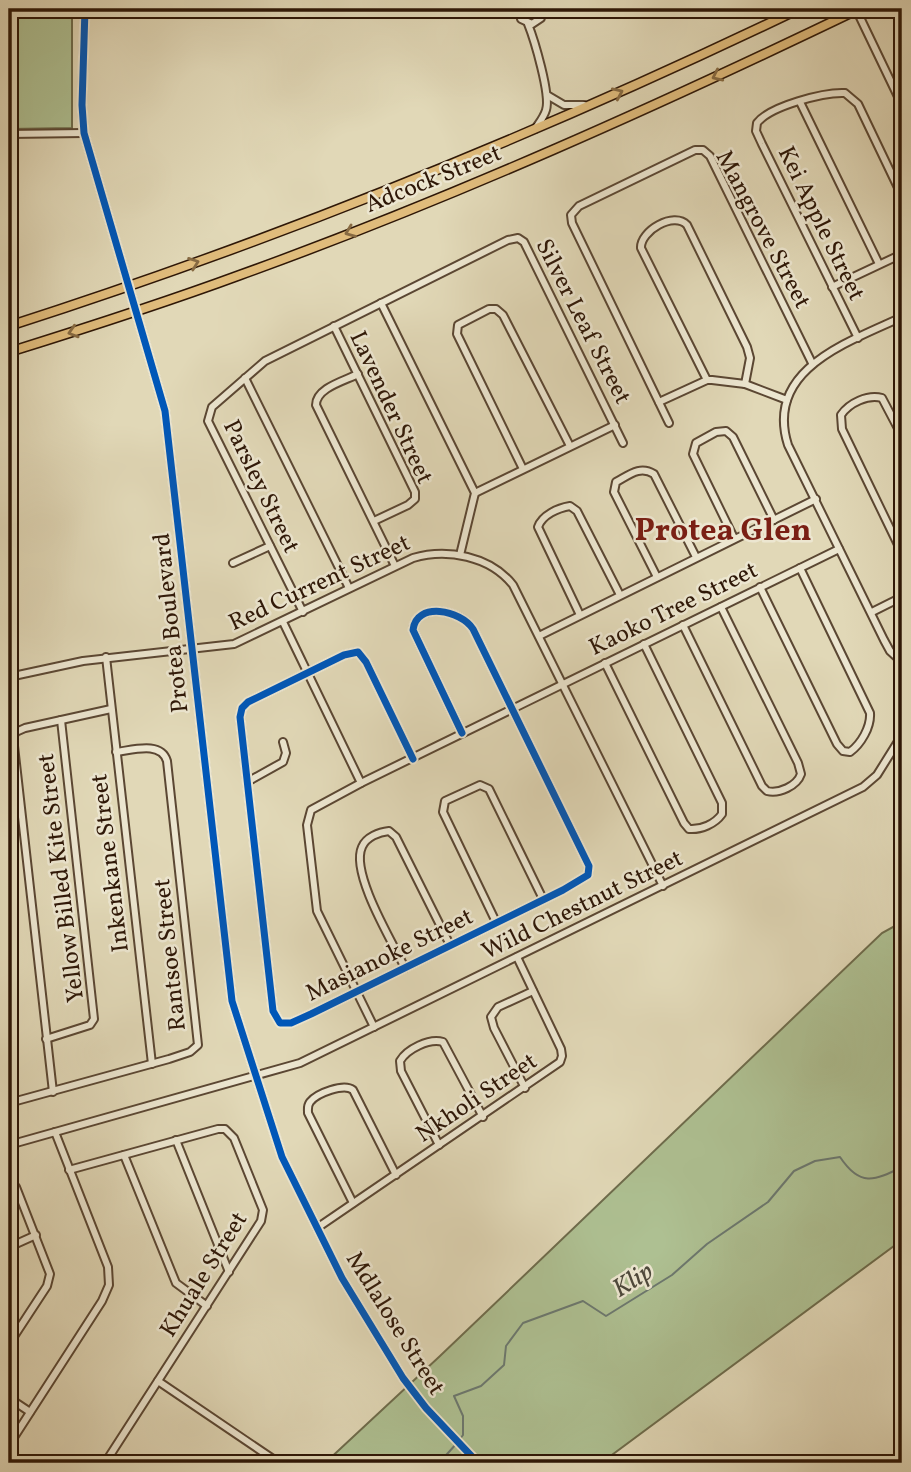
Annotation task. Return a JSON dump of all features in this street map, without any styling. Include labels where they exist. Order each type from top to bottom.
[{"type":"main road","name":"Adcock Street","points":[[9,326],[130,286],[324,216],[593,104],[799,9]]},
{"type":"main road","name":"Adcock Street","points":[[9,352],[137,312],[243,274],[497,173],[640,111],[857,9]]},
{"type":"street","name":"Protea Boulevard","points":[[85,9],[82,105],[84,133],[165,411],[230,991],[281,1153],[317,1228]]},
{"type":"street","points":[[519,9],[521,19],[527,24],[535,42],[547,95],[546,109],[533,130]]},
{"type":"street","points":[[535,42],[542,9]]},
{"type":"street","points":[[857,9],[902,104]]},
{"type":"street","points":[[527,24],[539,21]]},
{"type":"street","points":[[879,264],[800,102],[840,93],[845,93],[854,100],[902,196]]},
{"type":"street","points":[[547,95],[569,106],[593,104]]},
{"type":"street","name":"Kei Apple Street","points":[[800,102],[764,116],[757,123],[756,129],[858,338]]},
{"type":"street","points":[[9,134],[84,133]]},
{"type":"street","name":"Mangrove Street","points":[[670,423],[572,223],[571,215],[579,206],[695,150],[703,150],[710,156],[812,363]]},
{"type":"street","points":[[707,380],[641,244],[645,234],[675,219],[687,225],[747,347],[750,358],[746,384]]},
{"type":"street","name":"Silver Leaf Street","points":[[383,302],[508,240],[521,239],[623,443]]},
{"type":"street","points":[[832,287],[902,254]]},
{"type":"street","points":[[383,302],[475,493],[460,555]]},
{"type":"street","name":"Parsley Street","points":[[303,612],[208,421],[212,407],[265,361],[383,302]]},
{"type":"street","points":[[523,469],[457,334],[458,325],[489,309],[496,309],[503,315],[570,446]]},
{"type":"street","points":[[902,317],[812,363],[799,377],[787,400],[784,419],[785,436],[839,549],[890,651],[902,662]]},
{"type":"street","name":"Lavender Street","points":[[334,326],[415,492],[415,499],[408,505],[374,521]]},
{"type":"street","points":[[358,374],[321,392],[316,402],[395,566]]},
{"type":"street","points":[[245,378],[349,588]]},
{"type":"street","points":[[659,402],[707,380],[746,384],[787,400]]},
{"type":"street","points":[[902,436],[882,398],[867,398],[841,415],[842,429],[902,553]]},
{"type":"street","points":[[475,493],[615,425]]},
{"type":"street","points":[[734,538],[693,454],[696,443],[716,432],[726,431],[733,437],[774,520]]},
{"type":"street","points":[[657,577],[614,492],[616,482],[639,470],[648,470],[654,474],[696,557]]},
{"type":"street","points":[[539,636],[816,499]]},
{"type":"street","points":[[580,615],[538,527],[542,519],[563,507],[570,506],[577,511],[620,595]]},
{"type":"street","points":[[233,563],[270,546]]},
{"type":"street","name":"Kaoko Tree Street","points":[[374,1027],[317,911],[307,825],[308,816],[314,807],[839,549]]},
{"type":"street","name":"Red Current Street","points":[[9,677],[106,657],[234,644],[421,555],[460,555],[482,562],[507,577],[522,601],[663,886]]},
{"type":"street","points":[[760,587],[837,744],[843,751],[850,752],[868,726],[870,713],[800,568]]},
{"type":"street","points":[[872,612],[902,597]]},
{"type":"street","points":[[683,625],[762,786],[767,791],[776,792],[801,777],[799,763],[721,607]]},
{"type":"street","points":[[462,733],[412,630],[414,622],[430,612],[444,611],[468,622],[511,710]]},
{"type":"street","points":[[283,622],[361,783]]},
{"type":"street","points":[[605,663],[684,824],[689,829],[696,829],[716,822],[722,814],[722,803],[644,644]]},
{"type":"street","points":[[307,674],[344,654],[360,653],[413,758]]},
{"type":"street","name":"Inkenkane Street","points":[[106,657],[152,1064]]},
{"type":"street","name":"Masianoke Street","points":[[307,674],[248,702],[242,708],[240,717],[276,1019],[282,1024],[291,1023],[405,968],[588,875],[590,869],[511,710]]},
{"type":"street","points":[[53,1093],[12,745],[14,734],[19,730],[111,709]]},
{"type":"street","name":"Yellow Billed Kite Street","points":[[46,1039],[90,1025],[94,1019],[61,720]]},
{"type":"street","name":"Wild Chestnut Street","points":[[9,1145],[300,1063],[867,784],[877,775],[902,735]]},
{"type":"street","points":[[247,782],[283,762],[286,753],[283,742]]},
{"type":"street","name":"Rantsoe Street","points":[[9,1103],[152,1064],[190,1052],[197,1047],[167,761],[164,753],[158,749],[116,752]]},
{"type":"street","points":[[496,922],[443,813],[445,801],[480,785],[489,789],[543,899]]},
{"type":"street","points":[[405,968],[364,882],[360,852],[364,843],[374,835],[389,831],[396,837],[450,945]]},
{"type":"street","name":"Nkholi Street","points":[[317,1228],[557,1065],[562,1056],[517,957]]},
{"type":"street","points":[[525,1088],[491,1017],[498,1007],[533,991]]},
{"type":"street","points":[[439,1145],[401,1070],[400,1061],[407,1053],[430,1041],[443,1042],[483,1117]]},
{"type":"street","points":[[354,1203],[308,1113],[309,1104],[313,1100],[341,1086],[348,1086],[353,1090],[396,1175]]},
{"type":"street","name":"Khuale Street","points":[[69,1170],[223,1128],[234,1138],[263,1214],[208,1306],[105,1463]]},
{"type":"street","points":[[9,1445],[102,1301],[110,1281],[105,1258],[55,1132]]},
{"type":"street","points":[[176,1140],[229,1272]]},
{"type":"street","points":[[124,1155],[176,1283],[208,1306]]},
{"type":"street","points":[[9,1184],[16,1187],[48,1265],[50,1280],[9,1344]]},
{"type":"street","name":"Mdlalose Street","points":[[317,1228],[342,1278],[402,1378],[426,1408],[478,1463]]},
{"type":"street","points":[[9,1252],[16,1244],[36,1235]]},
{"type":"street","points":[[158,1381],[276,1461]]},
{"type":"street","points":[[9,1398],[30,1412]]},
{"type":"green space","points":[[9,9],[72,9],[72,128],[9,129]]},
{"type":"green space","points":[[902,922],[902,1240],[601,1463],[325,1463],[882,933]]},
{"type":"waterway","name":"Klip","points":[[460,1439],[463,1435],[463,1416],[454,1396],[481,1386],[504,1365],[506,1346],[523,1323],[583,1301],[606,1316],[672,1275],[707,1244],[768,1202],[794,1171],[815,1161],[840,1157],[854,1173],[868,1178],[883,1176],[902,1167]]},
{"type":"waterway","name":"Klip","points":[[439,1463],[457,1443]]},
{"type":"cycle path","points":[[85,9],[82,105],[84,133],[165,411],[232,1001],[282,1157],[342,1278],[403,1378],[426,1408],[478,1463]]},
{"type":"cycle path","points":[[413,759],[366,662],[358,652],[344,655],[248,702],[242,708],[240,717],[273,1011],[280,1023],[291,1023],[311,1014],[563,890],[588,875],[589,866],[473,629],[467,622],[450,613],[430,612],[416,621],[413,630],[462,733]]},
{"type":"district","name":"Protea Glen","points":[[723,529]]}]
